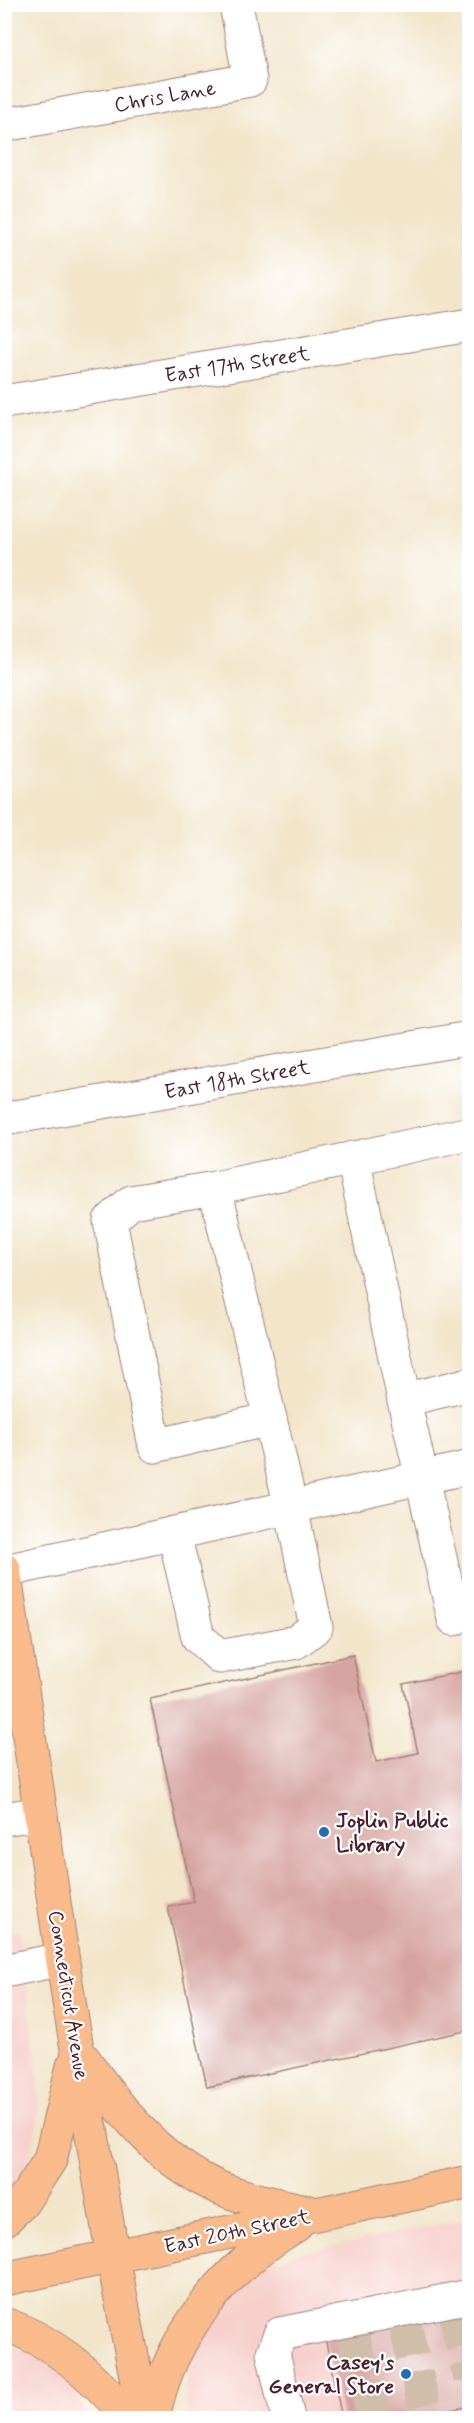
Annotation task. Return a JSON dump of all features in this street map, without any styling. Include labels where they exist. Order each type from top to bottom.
[{"type":"main road","name":"Connecticut Avenue","points":[[6,1583],[62,1959],[113,2258],[144,2418]]},
{"type":"main road","points":[[77,2049],[133,2124],[186,2171],[233,2193],[316,2214]]},
{"type":"main road","points":[[4,2220],[22,2203],[50,2160],[77,2049]]},
{"type":"main road","name":"East 20th Street","points":[[4,2279],[470,2182]]},
{"type":"main road","points":[[153,2418],[157,2394],[167,2366],[219,2286],[250,2256],[274,2238],[316,2214]]},
{"type":"main road","points":[[4,2324],[38,2337],[57,2350],[86,2373],[129,2418]]},
{"type":"street","name":"Chris Lane","points":[[4,125],[250,81],[236,4]]},
{"type":"street","name":"East 17th Street","points":[[4,402],[470,325]]},
{"type":"street","name":"East 18th Street","points":[[4,1119],[470,1038]]},
{"type":"street","points":[[270,1419],[155,1446],[110,1221],[131,1202],[215,1188],[470,1133]]},
{"type":"street","points":[[353,1158],[404,1400],[454,1619]]},
{"type":"street","points":[[174,1533],[198,1637],[219,1657],[296,1642],[316,1627],[291,1507],[215,1188]]},
{"type":"street","points":[[404,1400],[470,1384]]},
{"type":"street","points":[[6,1583],[174,1533],[470,1467]]},
{"type":"street","points":[[4,1819],[41,1813]]},
{"type":"street","points":[[4,1971],[62,1959]]},
{"type":"street","points":[[288,2418],[273,2353],[280,2334],[351,2327],[458,2303]]},
{"type":"shaded area","points":[[19,1931],[39,2083],[38,2120],[33,2147],[24,2168],[5,2195],[5,1933]]},
{"type":"shaded area","points":[[469,2218],[469,2418],[188,2418],[185,2402],[188,2373],[195,2349],[222,2299],[268,2263],[292,2254]]},
{"type":"shaded area","points":[[5,2343],[28,2351],[55,2370],[74,2390],[90,2418],[5,2418]]},
{"type":"building","name":"Joplin Public Library","points":[[353,1655],[376,1762],[418,1753],[403,1684],[470,1670],[470,2030],[207,2087],[168,1907],[194,1902],[150,1699]]},
{"type":"building","points":[[470,2307],[470,2406],[412,2418],[342,2418],[325,2338]]},
{"type":"tunnel","points":[[455,2315],[470,2379]]},
{"type":"tunnel","points":[[405,2325],[427,2418]]},
{"type":"tunnel","points":[[353,2335],[374,2418]]},
{"type":"place","name":"Joplin Public Library","points":[[324,1832]]},
{"type":"place","name":"Casey's General Store","points":[[406,2374]]}]
